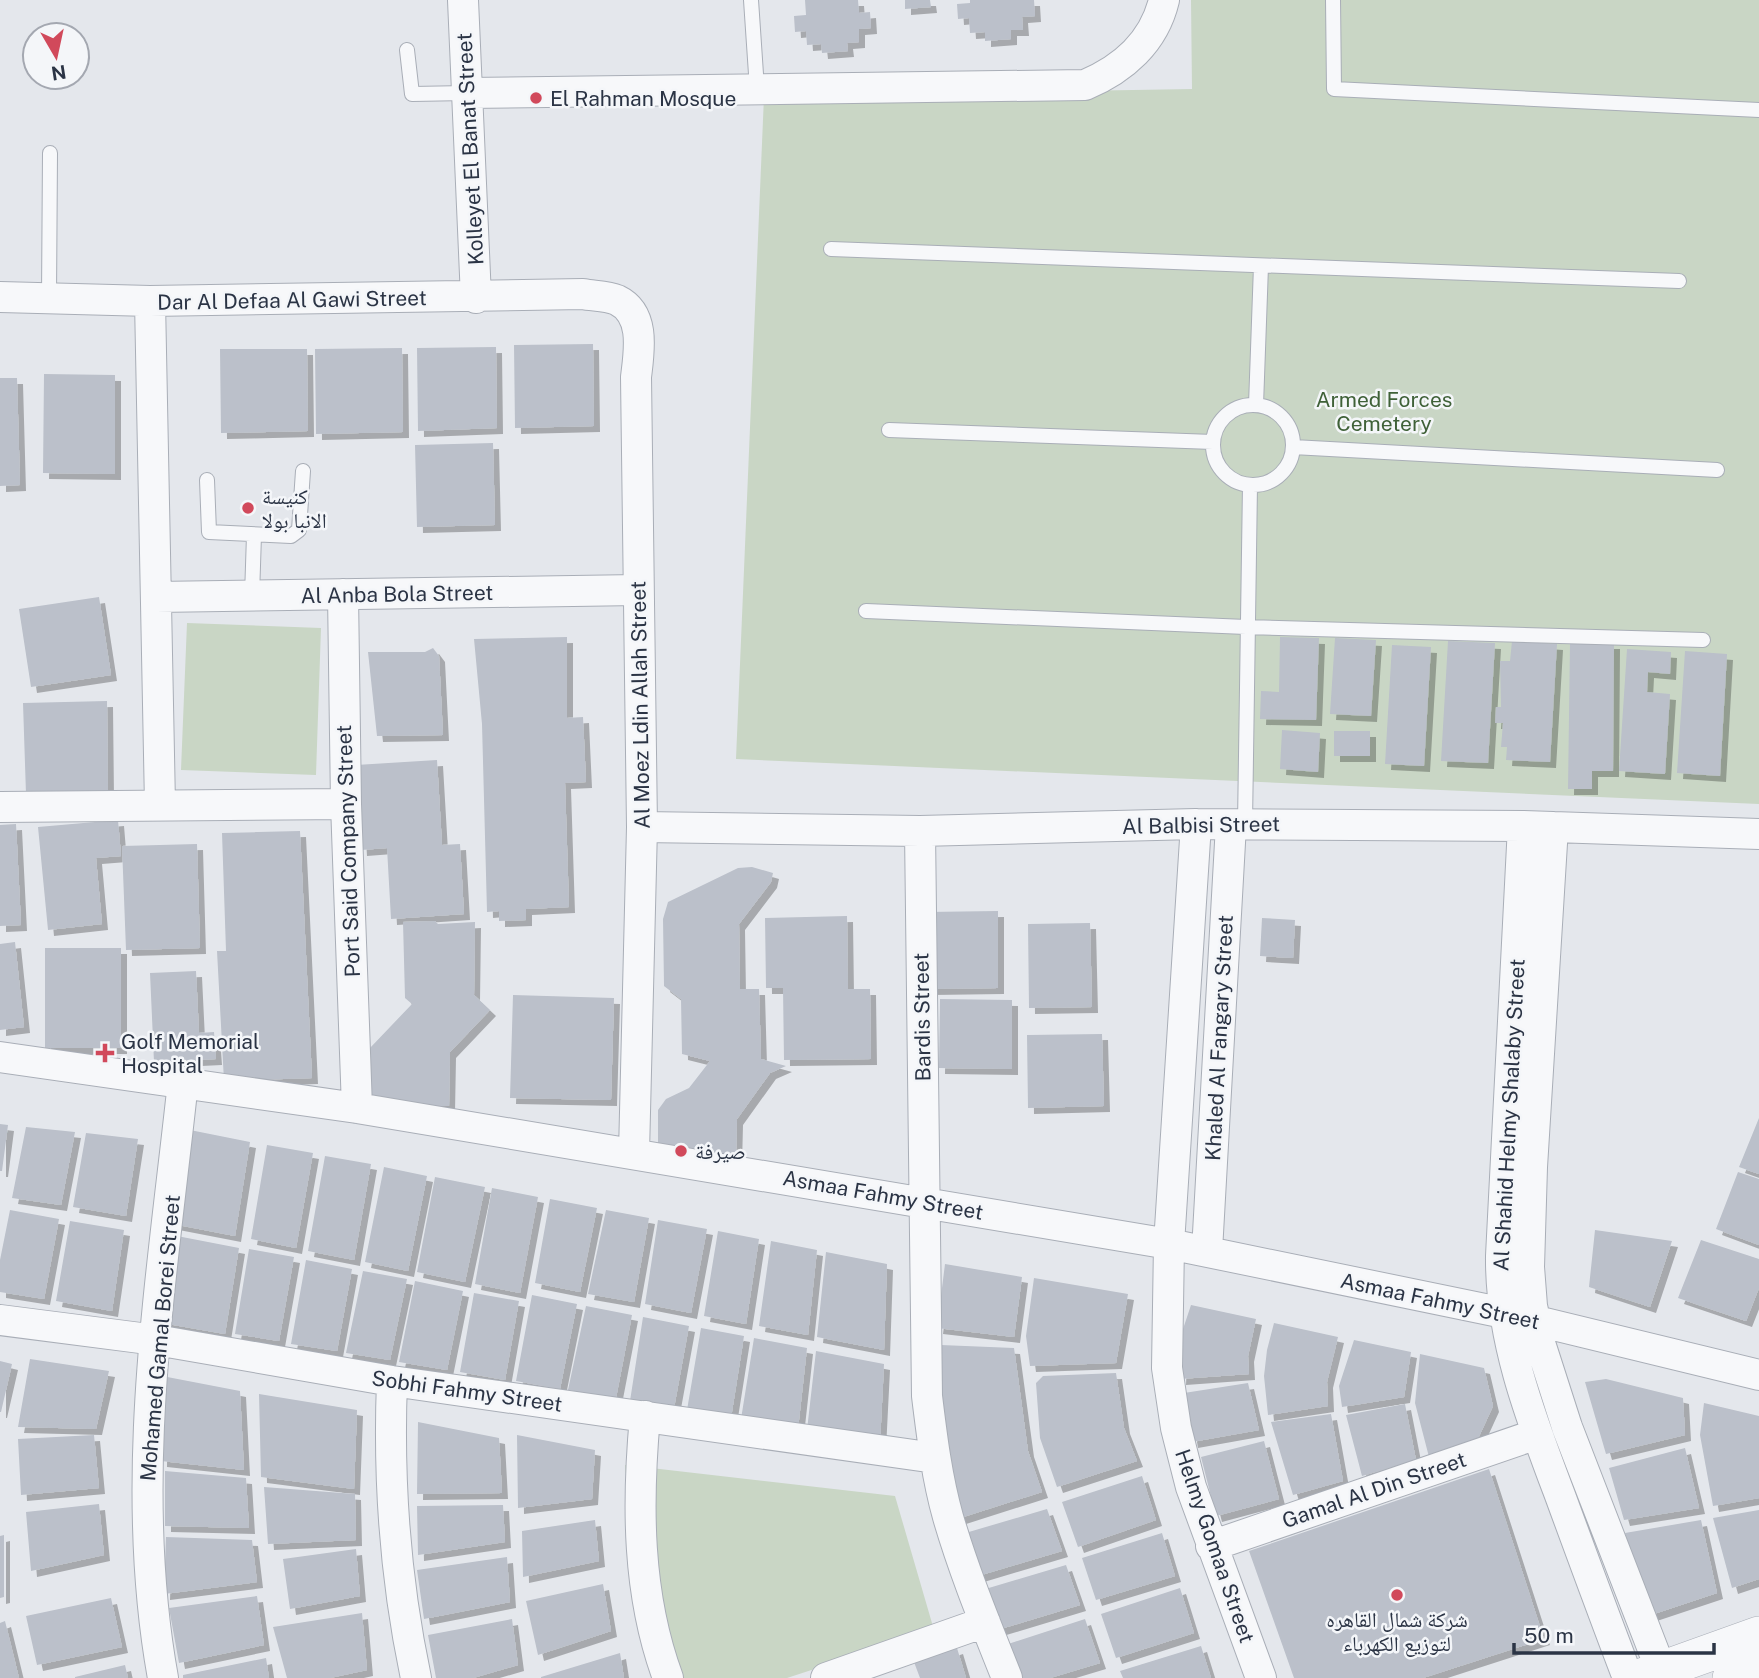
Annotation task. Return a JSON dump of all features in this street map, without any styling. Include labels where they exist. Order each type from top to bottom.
[{"type":"street","name":"Kolleyet El Banat Street","points":[[463,0],[476,298]]},
{"type":"street","points":[[467,93],[1085,85],[1105,77],[1140,48],[1152,30],[1164,0]]},
{"type":"street","name":"Dar Al Defaa Al Gawi Street","points":[[0,297],[49,296],[150,301],[583,295]]},
{"type":"street","name":"Al Moez Ldin Allah Street","points":[[583,295],[618,301],[635,318],[640,343],[636,377],[642,827],[634,1153]]},
{"type":"street","points":[[150,301],[160,806]]},
{"type":"street","name":"Al Anba Bola Street","points":[[156,597],[638,590]]},
{"type":"street","name":"Port Said Company Street","points":[[343,594],[346,804],[357,1108]]},
{"type":"street","points":[[0,807],[346,804]]},
{"type":"street","name":"Khaled Al Fangary Street","points":[[1169,1244],[1196,824]]},
{"type":"street","name":"Al Balbisi Street","points":[[642,827],[920,831],[1238,824],[1523,826],[1759,834]]},
{"type":"street","name":"Khaled Al Fangary Street","points":[[1207,1251],[1238,824]]},
{"type":"street","name":"Al Shahid Helmy Shalaby Street","points":[[1523,826],[1501,1256],[1504,1313],[1537,1434],[1642,1675]]},
{"type":"street","name":"Al Shahid Helmy Shalaby Street","points":[[1553,827],[1529,1267],[1535,1320],[1642,1675]]},
{"type":"street","name":"Bardis Street","points":[[920,831],[925,1346],[935,1458],[957,1547],[1007,1678]]},
{"type":"street","name":"Asmaa Fahmy Street","points":[[0,1057],[357,1108],[1169,1244],[1504,1313],[1759,1375]]},
{"type":"street","name":"Mohamed Gamal Borei Street","points":[[163,1678],[150,1582],[148,1423],[183,1082]]},
{"type":"street","name":"Helmy Gomaa Street","points":[[1169,1244],[1167,1368],[1172,1404],[1191,1487],[1261,1678]]},
{"type":"street","name":"Sobhi Fahmy Street","points":[[0,1320],[156,1340],[393,1381],[935,1458]]},
{"type":"street","points":[[393,1381],[391,1506],[398,1580],[416,1678]]},
{"type":"street","points":[[645,1416],[639,1479],[640,1542],[649,1604],[668,1678]]},
{"type":"street","name":"Gamal Al Din Street","points":[[1211,1546],[1537,1434]]},
{"type":"street","points":[[826,1678],[985,1622]]},
{"type":"street","points":[[1642,1675],[1759,1635]]},
{"type":"street","points":[[1731,1678],[1759,1668]]},
{"type":"lane","points":[[751,0],[757,89]]},
{"type":"lane","points":[[1334,0],[1334,89],[1759,110]]},
{"type":"lane","points":[[407,50],[408,86],[412,94],[467,93]]},
{"type":"lane","points":[[49,296],[50,153]]},
{"type":"lane","points":[[831,249],[1679,282]]},
{"type":"lane","points":[[1256,405],[1261,266]]},
{"type":"lane","points":[[1256,405],[1276,411],[1289,427],[1293,447],[1287,467],[1271,481],[1250,485],[1230,478],[1217,463],[1213,442],[1220,422],[1235,409],[1256,405]]},
{"type":"lane","points":[[889,430],[1213,442]]},
{"type":"lane","points":[[1293,447],[1717,470]]},
{"type":"lane","points":[[207,480],[209,532],[291,536],[298,533],[303,471]]},
{"type":"lane","points":[[1238,824],[1250,485]]},
{"type":"lane","points":[[252,596],[254,535]]},
{"type":"lane","points":[[866,611],[1246,627],[1703,640]]},
{"type":"green space","name":"Armed Forces Cemetery","points":[[1191,0],[1759,0],[1759,804],[736,759],[764,96],[1192,89]]},
{"type":"green space","points":[[187,623],[321,628],[316,775],[181,770]]},
{"type":"green space","points":[[625,1465],[895,1496],[934,1630],[787,1678],[655,1678],[638,1599]]},
{"type":"building","points":[[805,0],[858,0],[859,13],[870,12],[871,28],[859,29],[859,42],[847,43],[848,51],[822,53],[821,44],[807,45],[806,31],[795,32],[794,16],[806,15]]},
{"type":"building","points":[[905,0],[930,0],[931,7],[905,9]]},
{"type":"building","points":[[970,0],[1034,0],[1035,16],[1022,17],[1023,30],[1011,30],[1011,39],[985,41],[985,32],[970,33],[969,18],[958,19],[957,4],[970,3]]},
{"type":"building","points":[[593,344],[594,426],[515,428],[514,345]]},
{"type":"building","points":[[496,347],[497,428],[418,431],[417,348]]},
{"type":"building","points":[[402,348],[403,432],[316,434],[315,349]]},
{"type":"building","points":[[220,349],[307,349],[308,431],[221,433]]},
{"type":"building","points":[[44,374],[115,375],[115,474],[43,473]]},
{"type":"building","points":[[0,378],[17,378],[20,485],[0,486]]},
{"type":"building","points":[[493,443],[495,525],[417,527],[415,445]]},
{"type":"building","points":[[99,597],[111,675],[31,687],[19,609]]},
{"type":"building","points":[[567,637],[567,718],[583,717],[586,782],[565,783],[569,907],[526,909],[526,920],[499,921],[499,911],[487,912],[482,724],[474,639]]},
{"type":"building","points":[[1280,637],[1319,638],[1316,720],[1260,719],[1261,691],[1279,692]]},
{"type":"building","points":[[1335,638],[1376,640],[1371,716],[1330,714]]},
{"type":"building","points":[[1448,641],[1495,643],[1488,763],[1441,761]]},
{"type":"building","points":[[1512,641],[1557,644],[1550,762],[1506,760],[1507,747],[1501,747],[1503,723],[1495,723],[1496,707],[1501,707],[1500,661],[1510,661]]},
{"type":"building","points":[[1570,643],[1614,643],[1613,771],[1592,771],[1592,789],[1568,789]]},
{"type":"building","points":[[1392,645],[1431,647],[1424,766],[1385,764]]},
{"type":"building","points":[[433,648],[439,656],[443,735],[377,736],[368,652],[425,652]]},
{"type":"building","points":[[1627,649],[1671,652],[1670,674],[1648,672],[1647,692],[1670,694],[1665,774],[1619,771]]},
{"type":"building","points":[[1685,651],[1727,654],[1720,776],[1677,773]]},
{"type":"building","points":[[107,701],[108,792],[26,794],[23,703]]},
{"type":"building","points":[[1282,730],[1320,733],[1318,772],[1280,769]]},
{"type":"building","points":[[1334,731],[1370,731],[1370,756],[1334,756]]},
{"type":"building","points":[[437,760],[442,845],[460,844],[464,914],[391,919],[387,848],[361,850],[356,765]]},
{"type":"building","points":[[118,820],[121,856],[96,858],[102,924],[48,930],[38,827]]},
{"type":"building","points":[[16,824],[21,925],[0,926],[0,825]]},
{"type":"building","points":[[300,831],[312,1078],[224,1081],[217,951],[226,951],[222,833]]},
{"type":"building","points":[[197,844],[200,948],[126,950],[122,846]]},
{"type":"building","points":[[752,867],[773,873],[771,882],[739,924],[740,989],[759,989],[761,1059],[786,1066],[770,1073],[737,1119],[736,1159],[658,1148],[658,1110],[666,1099],[689,1088],[710,1061],[682,1054],[681,999],[664,986],[663,919],[668,902],[738,868]]},
{"type":"building","points":[[998,911],[998,988],[926,989],[926,912]]},
{"type":"building","points":[[847,916],[848,989],[870,989],[871,1059],[784,1060],[783,988],[766,988],[765,918]]},
{"type":"building","points":[[1262,918],[1295,920],[1293,958],[1260,956]]},
{"type":"building","points":[[435,921],[438,924],[475,922],[474,995],[490,1010],[450,1052],[449,1106],[371,1105],[370,1048],[412,1004],[405,998],[403,922]]},
{"type":"building","points":[[1090,923],[1092,1007],[1029,1008],[1028,924]]},
{"type":"building","points":[[15,942],[24,1027],[0,1030],[0,944]]},
{"type":"building","points":[[45,948],[121,948],[121,1048],[45,1048]]},
{"type":"building","points":[[196,971],[199,1033],[214,1032],[216,1059],[154,1062],[150,973]]},
{"type":"building","points":[[513,995],[614,998],[611,1100],[510,1098]]},
{"type":"building","points":[[940,999],[1012,1000],[1012,1069],[939,1068]]},
{"type":"building","points":[[1102,1034],[1104,1106],[1028,1108],[1027,1035]]},
{"type":"building","points":[[1759,1118],[1759,1174],[1739,1167]]},
{"type":"building","points":[[0,1124],[8,1125],[2,1171],[0,1171]]},
{"type":"building","points":[[26,1127],[75,1132],[61,1205],[12,1198]]},
{"type":"building","points":[[190,1130],[250,1142],[235,1236],[173,1224]]},
{"type":"building","points":[[86,1133],[138,1139],[126,1216],[73,1207]]},
{"type":"building","points":[[267,1145],[313,1153],[296,1248],[251,1239]]},
{"type":"building","points":[[325,1156],[371,1164],[354,1260],[308,1251]]},
{"type":"building","points":[[384,1167],[427,1176],[408,1271],[365,1262]]},
{"type":"building","points":[[1738,1172],[1759,1179],[1759,1245],[1716,1229]]},
{"type":"building","points":[[435,1177],[485,1187],[465,1282],[417,1272]]},
{"type":"building","points":[[492,1188],[538,1197],[520,1293],[475,1284]]},
{"type":"building","points":[[550,1199],[597,1208],[580,1292],[535,1283]]},
{"type":"building","points":[[10,1210],[59,1219],[44,1299],[0,1292],[0,1260]]},
{"type":"building","points":[[606,1210],[649,1218],[634,1302],[588,1294]]},
{"type":"building","points":[[658,1220],[707,1229],[691,1313],[645,1304]]},
{"type":"building","points":[[70,1221],[124,1230],[112,1311],[56,1301]]},
{"type":"building","points":[[1595,1230],[1672,1241],[1650,1307],[1589,1287]]},
{"type":"building","points":[[718,1231],[759,1239],[746,1324],[704,1316]]},
{"type":"building","points":[[177,1236],[239,1248],[225,1334],[162,1323]]},
{"type":"building","points":[[1701,1240],[1759,1259],[1759,1288],[1746,1321],[1678,1298]]},
{"type":"building","points":[[771,1241],[817,1250],[808,1335],[759,1326]]},
{"type":"building","points":[[249,1249],[294,1257],[279,1341],[235,1334]]},
{"type":"building","points":[[826,1252],[887,1264],[884,1350],[817,1337]]},
{"type":"building","points":[[306,1260],[352,1269],[337,1351],[291,1344]]},
{"type":"building","points":[[945,1264],[1022,1277],[1014,1337],[937,1328]]},
{"type":"building","points":[[363,1271],[407,1279],[390,1360],[346,1353]]},
{"type":"building","points":[[1034,1278],[1128,1294],[1116,1363],[1030,1366],[1026,1336]]},
{"type":"building","points":[[415,1281],[463,1291],[447,1370],[399,1362]]},
{"type":"building","points":[[474,1293],[519,1301],[505,1380],[460,1372]]},
{"type":"building","points":[[532,1295],[577,1304],[560,1389],[516,1381]]},
{"type":"building","points":[[1191,1305],[1256,1319],[1248,1356],[1249,1374],[1180,1379],[1182,1332]]},
{"type":"building","points":[[586,1306],[632,1315],[616,1398],[568,1390]]},
{"type":"building","points":[[643,1317],[689,1326],[674,1408],[630,1401]]},
{"type":"building","points":[[1274,1323],[1338,1337],[1327,1382],[1328,1406],[1268,1415],[1264,1376]]},
{"type":"building","points":[[701,1328],[744,1336],[731,1418],[687,1410]]},
{"type":"building","points":[[754,1338],[807,1348],[798,1429],[741,1419]]},
{"type":"building","points":[[1354,1340],[1411,1352],[1404,1397],[1342,1407],[1339,1386]]},
{"type":"building","points":[[941,1345],[1014,1348],[1028,1451],[1042,1492],[957,1519],[937,1427]]},
{"type":"building","points":[[816,1351],[884,1364],[880,1443],[807,1430]]},
{"type":"building","points":[[1420,1354],[1484,1368],[1493,1406],[1476,1443],[1429,1457],[1415,1403]]},
{"type":"building","points":[[30,1359],[109,1371],[96,1429],[18,1427]]},
{"type":"building","points":[[0,1361],[12,1364],[1,1412],[0,1412]]},
{"type":"building","points":[[1116,1373],[1124,1428],[1137,1461],[1057,1487],[1040,1438],[1036,1383],[1043,1376]]},
{"type":"building","points":[[162,1376],[240,1391],[244,1470],[161,1461]]},
{"type":"building","points":[[1606,1379],[1683,1398],[1685,1435],[1606,1454],[1585,1382]]},
{"type":"building","points":[[1248,1383],[1259,1430],[1192,1442],[1184,1393]]},
{"type":"building","points":[[259,1394],[357,1410],[354,1489],[261,1477]]},
{"type":"building","points":[[1704,1403],[1759,1416],[1759,1498],[1713,1506],[1700,1435]]},
{"type":"building","points":[[1405,1404],[1416,1460],[1362,1476],[1346,1415]]},
{"type":"building","points":[[1331,1414],[1343,1481],[1293,1495],[1271,1422]]},
{"type":"building","points":[[418,1422],[499,1438],[502,1493],[417,1494]]},
{"type":"building","points":[[94,1435],[99,1488],[21,1495],[18,1439]]},
{"type":"building","points":[[517,1435],[595,1450],[592,1499],[518,1508]]},
{"type":"building","points":[[1264,1441],[1279,1499],[1216,1516],[1201,1457]]},
{"type":"building","points":[[1685,1448],[1699,1508],[1624,1520],[1609,1468]]},
{"type":"building","name":"شركة شمال القاهره لتوزيع الكهرباء","points":[[1489,1469],[1544,1639],[1423,1678],[1294,1678],[1249,1551]]},
{"type":"building","points":[[165,1471],[246,1478],[249,1528],[165,1526]]},
{"type":"building","points":[[1142,1476],[1156,1520],[1078,1547],[1062,1502]]},
{"type":"building","points":[[264,1487],[355,1494],[356,1540],[268,1544]]},
{"type":"building","points":[[99,1504],[104,1555],[31,1571],[26,1512]]},
{"type":"building","points":[[503,1505],[505,1542],[418,1555],[417,1506]]},
{"type":"building","points":[[1047,1509],[1062,1551],[978,1576],[962,1534]]},
{"type":"building","points":[[1759,1510],[1759,1579],[1732,1588],[1713,1518]]},
{"type":"building","points":[[595,1520],[599,1561],[523,1577],[522,1531]]},
{"type":"building","points":[[1701,1520],[1717,1593],[1651,1615],[1625,1533]]},
{"type":"building","points":[[1162,1533],[1175,1576],[1096,1600],[1082,1558]]},
{"type":"building","points":[[4,1535],[4,1597],[0,1598],[0,1536]]},
{"type":"building","points":[[166,1537],[252,1540],[257,1582],[164,1594]]},
{"type":"building","points":[[356,1549],[360,1596],[290,1609],[283,1559]]},
{"type":"building","points":[[507,1557],[510,1602],[424,1619],[417,1570]]},
{"type":"building","points":[[1066,1565],[1080,1605],[997,1630],[982,1590]]},
{"type":"building","points":[[603,1584],[611,1631],[538,1655],[526,1601]]},
{"type":"building","points":[[1180,1588],[1194,1633],[1116,1658],[1101,1614]]},
{"type":"building","points":[[257,1596],[264,1645],[179,1663],[169,1608]]},
{"type":"building","points":[[111,1598],[122,1647],[37,1665],[26,1616]]},
{"type":"building","points":[[362,1613],[367,1670],[330,1678],[287,1678],[273,1627]]},
{"type":"building","points":[[512,1619],[518,1665],[473,1678],[436,1678],[428,1635]]},
{"type":"building","points":[[1085,1619],[1100,1663],[1050,1678],[1014,1678],[1002,1646]]},
{"type":"building","points":[[5,1621],[19,1678],[0,1678],[0,1623]]},
{"type":"building","points":[[1201,1646],[1211,1678],[1123,1678],[1120,1671]]},
{"type":"building","points":[[957,1648],[966,1678],[920,1678],[914,1662]]},
{"type":"building","points":[[620,1653],[624,1678],[541,1678],[541,1677]]},
{"type":"building","points":[[266,1658],[269,1678],[183,1678],[183,1675]]},
{"type":"building","points":[[125,1665],[128,1678],[75,1678],[75,1677]]},
{"type":"place","name":"El Rahman Mosque","points":[[536,98]]},
{"type":"place","name":"كنيسة الانبا بولا","points":[[248,508]]},
{"type":"place","name":"Golf Memorial Hospital","points":[[105,1053]]},
{"type":"place","name":"صيرفة","points":[[681,1151]]},
{"type":"place","name":"شركة شمال القاهره لتوزيع الكهرباء","points":[[1397,1595]]}]
